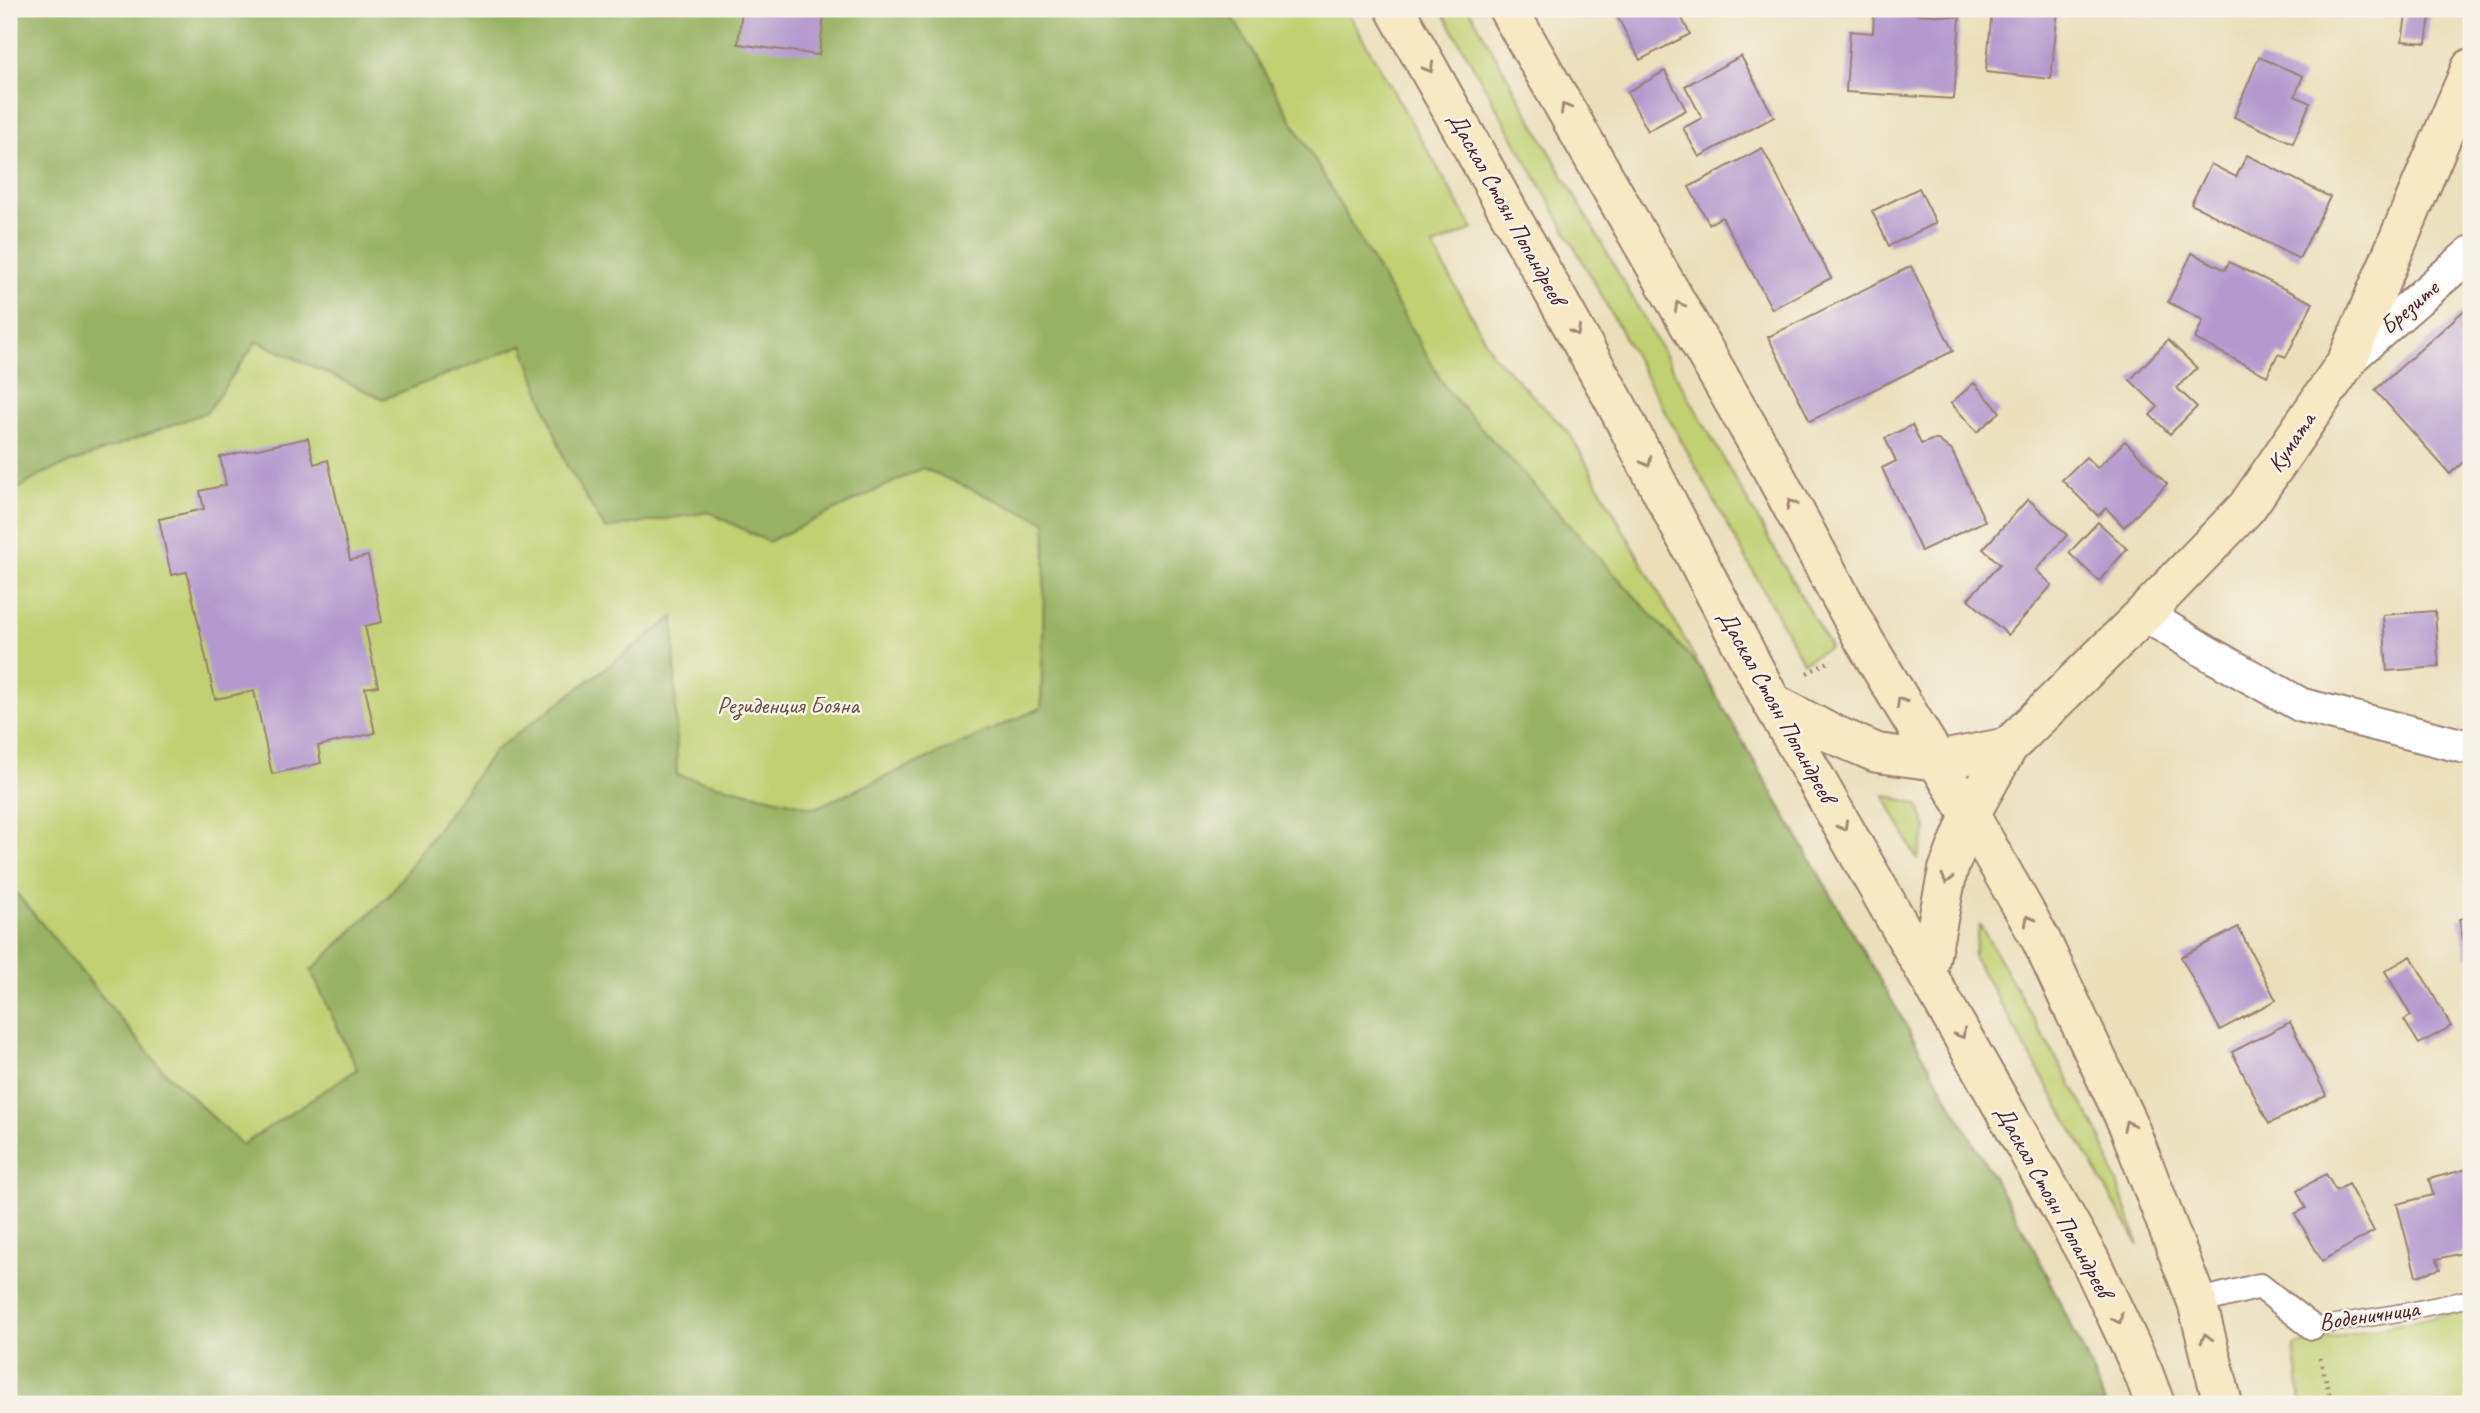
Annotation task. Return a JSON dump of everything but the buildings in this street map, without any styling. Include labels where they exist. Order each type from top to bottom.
[{"type":"main road","name":"Даскал Стоян Попандреев","points":[[1395,9],[1615,402],[1773,703],[2090,1260],[2143,1372],[2155,1404]]},
{"type":"main road","points":[[1508,9],[1767,460],[1865,642],[1970,815],[2040,940],[2129,1127],[2197,1302],[2223,1404]]},
{"type":"main road","name":"Кумата","points":[[1927,975],[1948,870],[1970,815],[2008,747],[2144,614],[2247,507],[2347,360],[2471,68]]},
{"type":"main road","points":[[1773,703],[1826,731],[1877,753],[1937,761],[2008,747]]},
{"type":"street","name":"Брезите","points":[[2347,360],[2471,253]]},
{"type":"street","points":[[2144,614],[2301,705],[2471,746]]},
{"type":"street","name":"Воденичница","points":[[2197,1302],[2260,1286],[2312,1327]]},
{"type":"lane","name":"Воденичница","points":[[2312,1327],[2471,1298]]},
{"type":"path","points":[[1807,673],[1836,658]]},
{"type":"path","points":[[2312,1327],[2332,1404]]},
{"type":"green space","name":"Резиденция Бояна","points":[[9,9],[1346,9],[1473,229],[1433,246],[1493,355],[1570,434],[1701,669],[2031,1243],[2089,1363],[2105,1404],[9,1404]]},
{"type":"green space","name":"Резиденция Бояна","points":[[9,9],[1228,9],[1446,389],[1701,669],[2031,1243],[2089,1363],[2105,1404],[9,1404],[9,884],[162,1069],[242,1145],[357,1069],[311,971],[389,895],[494,751],[674,617],[677,775],[815,808],[1041,708],[1046,522],[923,468],[768,542],[709,512],[605,529],[566,464],[523,345],[383,399],[257,341],[207,412],[42,474],[9,495]]},
{"type":"green space","points":[[1441,9],[1469,9],[1830,647],[1803,662]]},
{"type":"green space","points":[[1884,795],[1918,804],[1927,829],[1917,859]]},
{"type":"green space","points":[[1980,925],[2100,1135],[2139,1246],[1973,956]]},
{"type":"green space","points":[[2471,1309],[2471,1404],[2301,1404],[2294,1346]]}]
